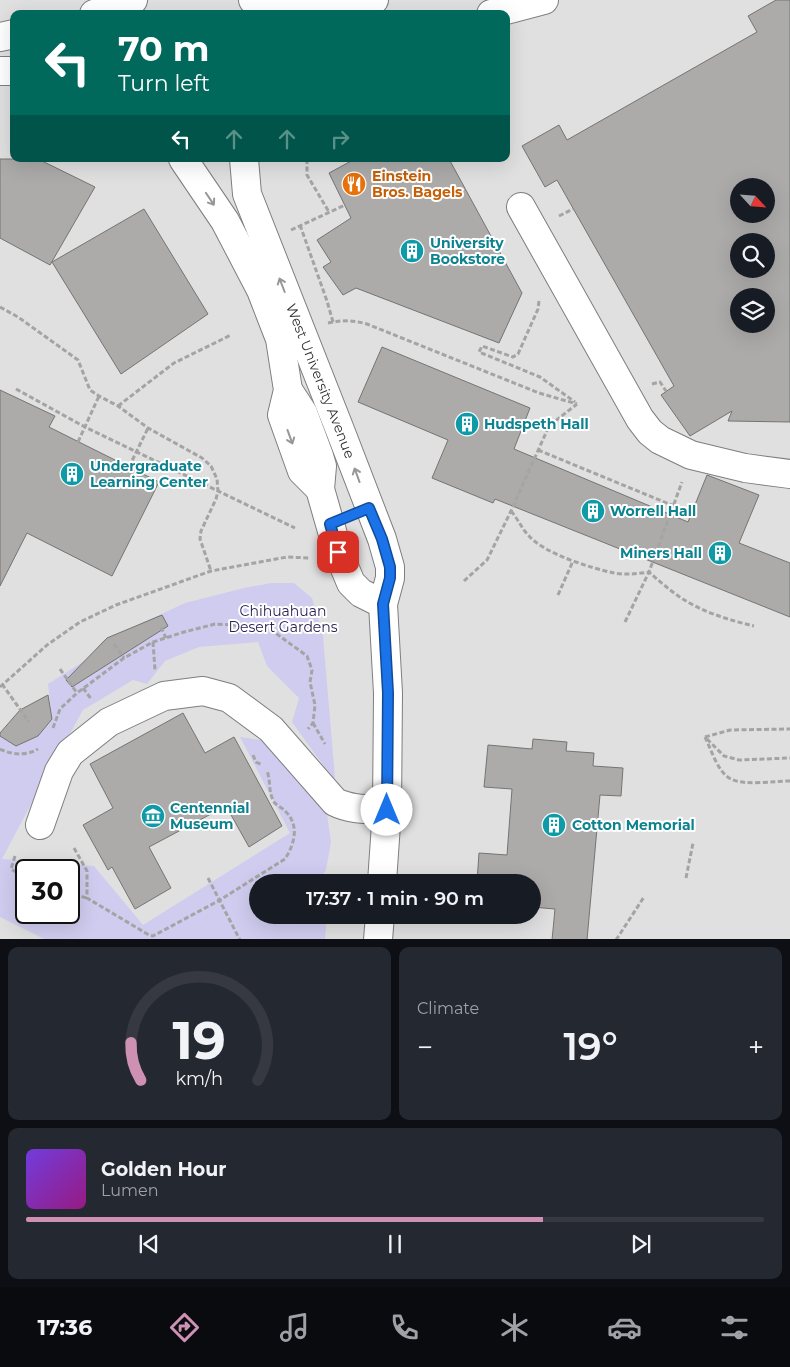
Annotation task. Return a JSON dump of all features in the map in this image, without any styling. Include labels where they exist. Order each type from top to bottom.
[{"type":"street","points":[[105,10],[133,0]]},
{"type":"street","points":[[138,10],[146,0]]},
{"type":"street","points":[[253,0],[282,8],[329,9],[350,7],[374,0]]},
{"type":"street","points":[[506,10],[544,0]]},
{"type":"street","name":"West University Avenue","points":[[184,162],[225,221],[261,290],[280,339],[288,390],[282,416],[302,471],[320,489],[338,552],[352,583],[361,593],[383,604]]},
{"type":"street","name":"West University Avenue","points":[[244,162],[247,194],[382,539],[390,567],[390,578],[383,604],[388,693],[387,810],[383,874]]},
{"type":"street","points":[[521,206],[640,419],[650,432],[660,440],[691,455],[745,468],[790,474]]},
{"type":"street","points":[[330,524],[369,508]]},
{"type":"street","points":[[40,825],[59,770],[70,753],[109,722],[164,696],[203,691],[229,698],[262,722],[335,802],[344,807],[357,809],[387,810]]},
{"type":"street","points":[[378,939],[379,924]]},
{"type":"path","points":[[307,162],[307,175],[329,212]]},
{"type":"path","points":[[332,322],[327,301],[300,226],[345,205]]},
{"type":"path","points":[[536,293],[539,302],[538,309],[518,354],[513,357],[482,346],[479,352],[540,376],[577,404]]},
{"type":"path","points":[[0,307],[18,317],[78,360],[90,390],[118,406],[148,428],[202,458],[211,466],[217,479],[218,491],[201,531],[200,539],[210,571]]},
{"type":"path","points":[[323,324],[355,320],[539,393],[577,404]]},
{"type":"path","points":[[118,406],[174,362],[231,335]]},
{"type":"path","points":[[16,389],[85,427],[295,528]]},
{"type":"path","points":[[78,442],[99,396]]},
{"type":"path","points":[[464,581],[487,560],[511,511],[548,426],[577,404]]},
{"type":"path","points":[[129,466],[148,428]]},
{"type":"path","points":[[538,450],[674,506]]},
{"type":"path","points":[[624,622],[649,572],[691,455]]},
{"type":"path","points":[[511,511],[528,536],[542,547],[573,561],[614,573],[632,574],[649,572],[677,596],[734,621],[754,626]]},
{"type":"path","points":[[29,722],[1,686],[47,645],[80,622],[116,605],[210,571],[287,557],[313,558]]},
{"type":"path","points":[[558,595],[573,561]]},
{"type":"path","points":[[161,627],[166,638]]},
{"type":"path","points":[[153,642],[154,662]]},
{"type":"path","points":[[114,644],[124,658]]},
{"type":"path","points":[[60,669],[77,692]]},
{"type":"path","points":[[83,688],[94,703]]},
{"type":"path","points":[[80,896],[87,898],[148,935],[153,936],[220,900],[285,860],[292,849],[295,836],[293,822],[287,812],[275,803],[270,793],[266,767],[256,762],[249,749],[247,740],[251,727],[262,722]]},
{"type":"path","points":[[313,723],[318,728],[325,744]]},
{"type":"path","points":[[705,736],[730,730],[790,729]]},
{"type":"path","points":[[705,736],[724,756],[739,760],[790,758]]},
{"type":"path","points":[[705,736],[721,770],[731,779],[744,782],[790,781]]},
{"type":"path","points":[[0,749],[5,752]]},
{"type":"path","points":[[686,878],[693,843]]},
{"type":"path","points":[[74,848],[87,871],[87,898]]},
{"type":"path","points":[[15,856],[11,869],[15,871]]},
{"type":"path","points":[[208,878],[240,939]]},
{"type":"path","points":[[617,939],[644,898]]},
{"type":"green space","name":"Chihuahuan Desert Gardens","points":[[271,583],[294,583],[312,598],[323,636],[335,778],[333,779],[292,722],[299,698],[267,666],[258,642],[199,647],[165,661],[147,684],[133,680],[83,710],[2,859],[15,860],[15,924],[80,924],[80,865],[94,866],[143,925],[290,833],[240,737],[268,741],[283,750],[327,814],[331,842],[326,870],[323,874],[249,874],[249,924],[326,924],[325,939],[44,939],[0,917],[0,736],[16,746],[38,736],[52,719],[48,684],[97,653],[101,643],[107,638],[115,634],[124,635],[144,622],[185,603]]},
{"type":"building","points":[[776,0],[790,0],[790,422],[728,421],[732,411],[690,436],[661,395],[674,386],[557,180],[545,187],[522,146],[559,125],[567,140],[757,32],[748,16]]},
{"type":"building","points":[[0,159],[10,159],[10,162],[44,162],[95,187],[50,265],[0,238]]},
{"type":"building","name":"University Bookstore","points":[[349,162],[451,162],[522,293],[499,343],[356,288],[343,295],[323,267],[331,262],[317,240],[351,218],[329,173]]},
{"type":"building","points":[[144,209],[208,314],[121,374],[52,262]]},
{"type":"building","points":[[382,347],[530,408],[514,449],[688,522],[707,475],[759,495],[739,543],[790,563],[790,617],[495,499],[493,503],[432,478],[448,440],[358,402]]},
{"type":"building","name":"Undergraduate Learning Center","points":[[0,390],[55,416],[49,427],[159,482],[112,576],[27,533],[0,586]]},
{"type":"building","points":[[162,615],[168,626],[72,687],[66,680],[107,638]]},
{"type":"building","points":[[48,695],[52,719],[38,736],[16,746],[0,736],[0,733],[20,710]]},
{"type":"building","name":"Centennial Museum","points":[[183,713],[205,753],[234,737],[282,826],[249,847],[226,806],[149,847],[171,888],[135,909],[112,867],[108,870],[83,825],[113,808],[90,764]]},
{"type":"building","name":"Cotton Memorial","points":[[533,739],[567,742],[566,751],[594,753],[593,766],[623,768],[621,796],[600,795],[587,939],[552,939],[555,909],[541,908],[541,874],[478,874],[479,853],[507,855],[512,789],[484,787],[488,745],[532,749]]},
{"type":"place","name":"Einstein Bros. Bagels","points":[[354,184]]},
{"type":"place","name":"University Bookstore","points":[[412,251]]},
{"type":"place","name":"Hudspeth Hall","points":[[467,424]]},
{"type":"place","name":"Undergraduate Learning Center","points":[[72,474]]},
{"type":"place","name":"Worrell Hall","points":[[593,511]]},
{"type":"place","name":"Miners Hall","points":[[720,553]]},
{"type":"place","name":"Centennial Museum","points":[[153,816]]},
{"type":"place","name":"Cotton Memorial","points":[[554,825]]},
{"type":"route","points":[[338,552],[330,524],[369,508],[382,539],[390,567],[390,578],[383,604],[388,693],[387,810]]}]
